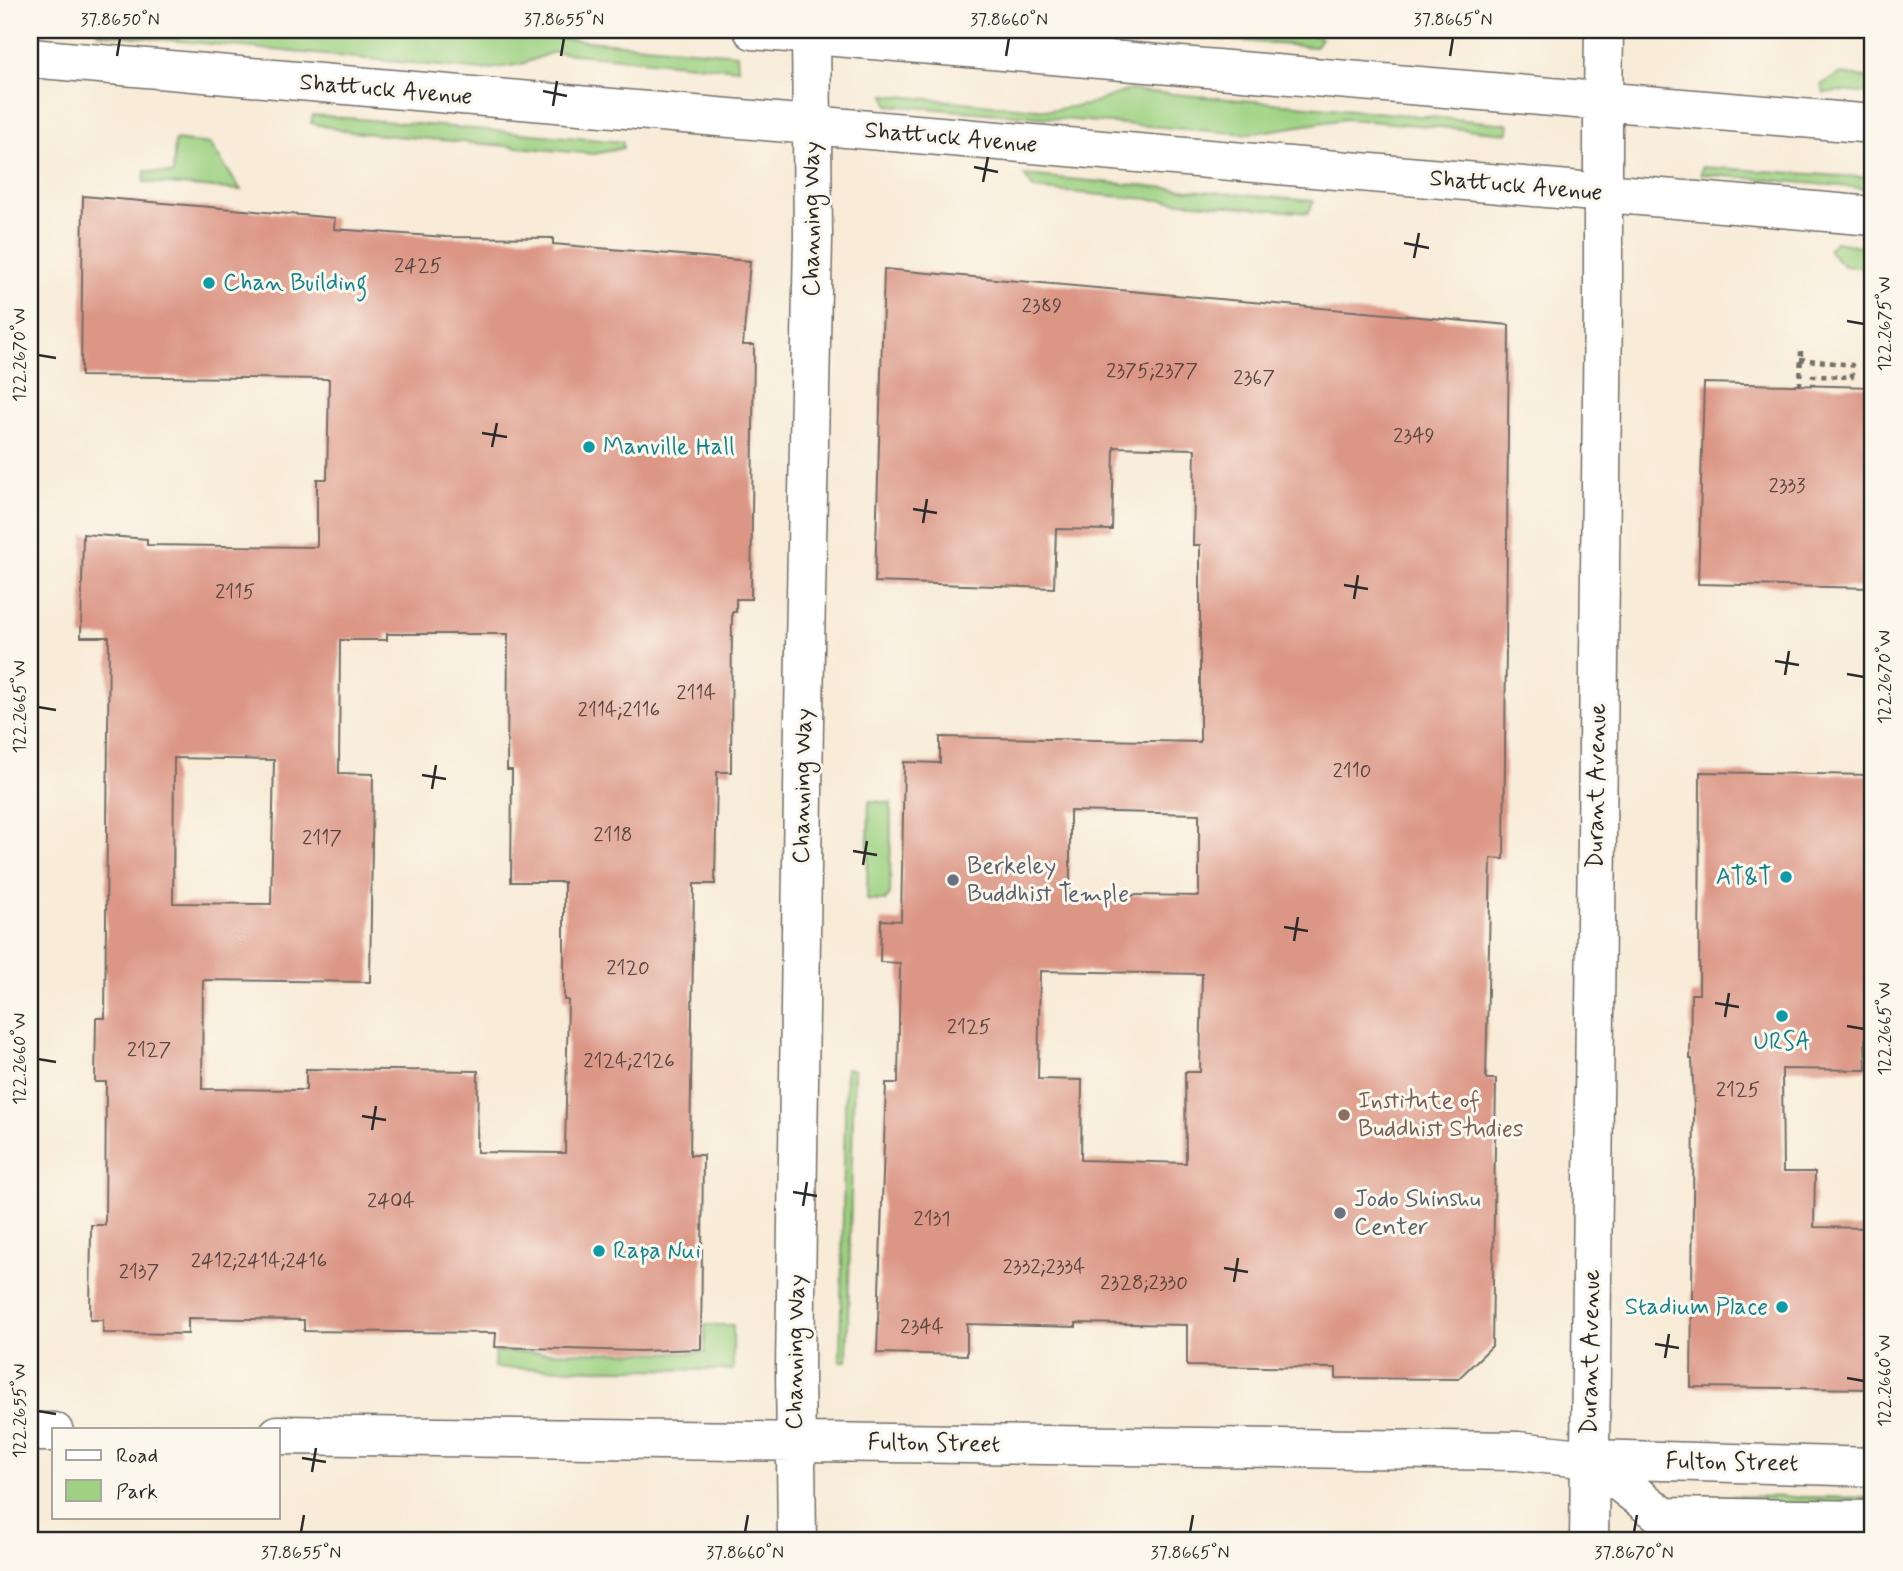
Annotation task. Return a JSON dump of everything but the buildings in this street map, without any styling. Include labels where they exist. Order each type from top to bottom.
[{"type":"main road","points":[[753,30],[811,32],[1873,124]]},
{"type":"main road","name":"Durant Avenue","points":[[1589,1541],[1604,30]]},
{"type":"main road","name":"Channing Way","points":[[797,1541],[795,1442],[813,252],[811,32]]},
{"type":"main road","name":"Shattuck Avenue","points":[[30,58],[1873,216]]},
{"type":"main road","points":[[30,1432],[52,1432]]},
{"type":"main road","name":"Fulton Street","points":[[280,1435],[1518,1451],[1590,1460],[1873,1467]]},
{"type":"main road","name":"Fulton Street","points":[[1590,1460],[1664,1517],[1873,1520]]},
{"type":"path","points":[[1800,386],[1801,351]]},
{"type":"path","points":[[1800,359],[1852,365],[1852,377],[1813,376],[1813,386]]},
{"type":"green space","points":[[97,30],[459,30],[737,54],[738,69],[553,52],[522,64],[482,70],[97,33]]},
{"type":"green space","points":[[1099,30],[1296,30],[1321,38],[1315,47]]},
{"type":"green space","points":[[1839,74],[1873,78],[1873,94],[1840,91],[1824,93],[1821,85]]},
{"type":"green space","points":[[1129,90],[1509,124],[1508,133],[1345,119],[1247,134],[888,105],[885,95],[1049,110],[1086,105]]},
{"type":"green space","points":[[313,115],[623,142],[623,148],[594,154],[351,132],[311,123]]},
{"type":"green space","points":[[175,140],[210,144],[241,190],[144,182],[145,171],[173,174]]},
{"type":"green space","points":[[1702,167],[1873,178],[1873,189],[1701,174]]},
{"type":"green space","points":[[1024,175],[1314,201],[1308,213],[1034,189]]},
{"type":"green space","points":[[1835,242],[1873,248],[1873,268],[1844,266],[1828,250]]},
{"type":"green space","points":[[869,801],[891,803],[890,895],[885,901],[867,900]]},
{"type":"green space","points":[[846,1068],[854,1070],[847,1361],[840,1361]]},
{"type":"green space","points":[[705,1325],[733,1325],[733,1370],[494,1368],[495,1352],[705,1353]]},
{"type":"green space","points":[[1708,1496],[1873,1498],[1873,1507],[1708,1505]]},
{"type":"place","name":"Chan Building","points":[[209,283]]},
{"type":"place","name":"Manville Hall","points":[[589,447]]},
{"type":"place","name":"AT&T","points":[[1786,877]]},
{"type":"place","name":"Berkeley Buddhist Temple","points":[[953,880]]},
{"type":"place","name":"URSA","points":[[1782,1016]]},
{"type":"place","name":"Institute of Buddhist Studies","points":[[1344,1115]]},
{"type":"place","name":"Jodo Shinshu Center","points":[[1340,1213]]},
{"type":"place","name":"Rapa Nui","points":[[599,1251]]},
{"type":"place","name":"Stadium Place","points":[[1782,1307]]}]
